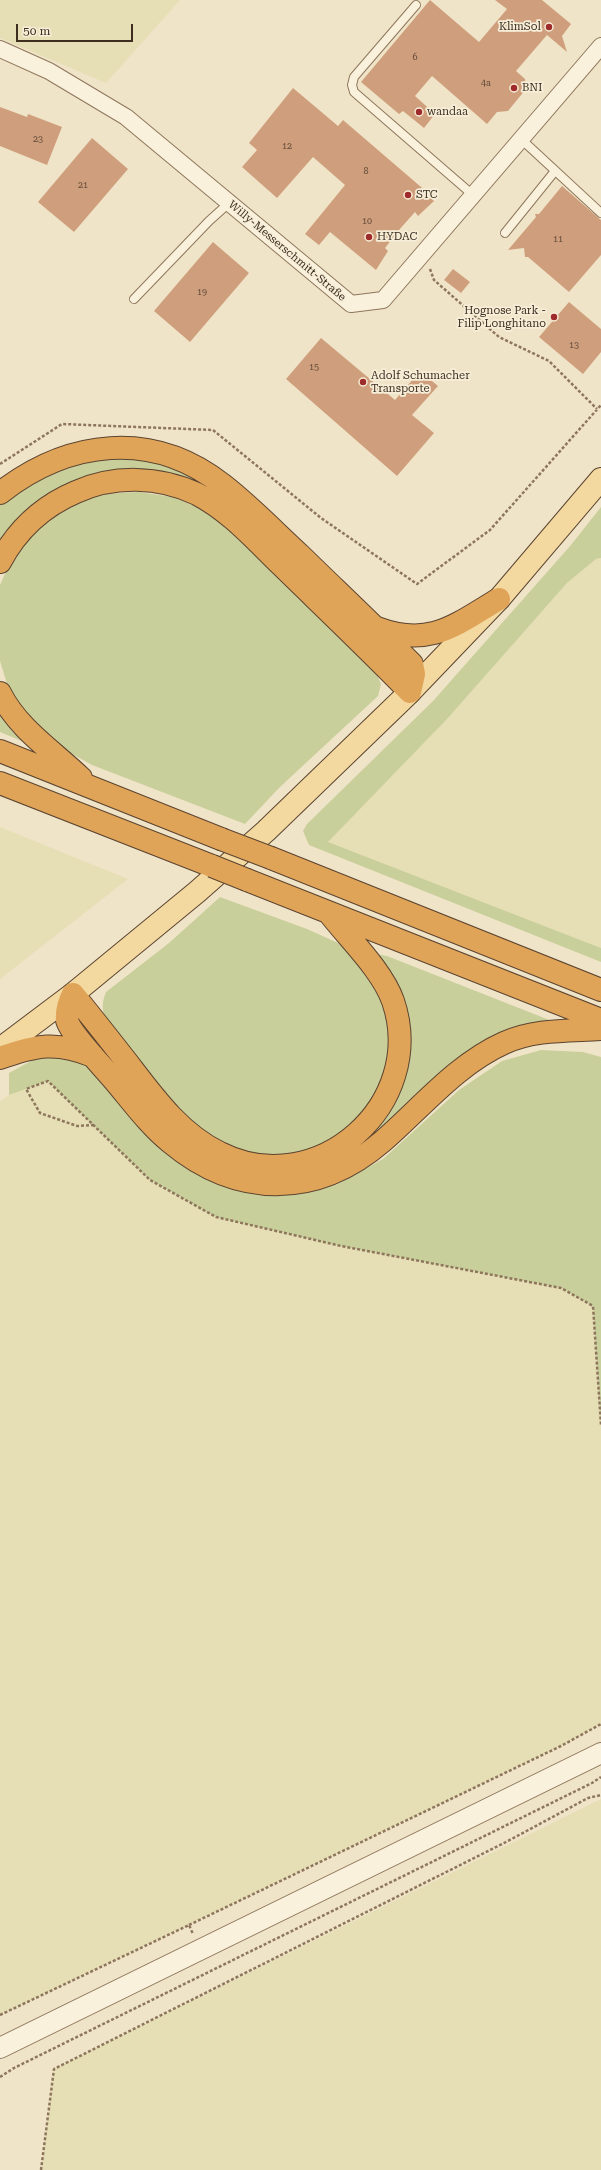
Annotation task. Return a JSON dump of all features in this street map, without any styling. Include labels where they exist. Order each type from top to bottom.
[{"type":"highway","points":[[0,493],[34,469],[51,461],[85,450],[127,448],[170,456],[188,463],[223,484],[264,521],[412,664],[414,674],[410,692]]},
{"type":"highway","points":[[0,562],[15,538],[37,515],[65,496],[84,488],[103,483],[140,480],[181,488],[216,505],[249,534],[410,692]]},
{"type":"highway","points":[[375,628],[406,636],[436,634],[499,599]]},
{"type":"highway","points":[[0,693],[13,714],[33,736],[91,787]]},
{"type":"highway","points":[[0,751],[601,990]]},
{"type":"highway","points":[[0,783],[601,1020]]},
{"type":"highway","points":[[73,994],[168,1113],[195,1138],[220,1154],[253,1164],[273,1166],[306,1161],[345,1145],[370,1122],[379,1110],[391,1084],[398,1052],[399,1036],[393,1001],[377,972],[329,913]]},
{"type":"highway","points":[[73,994],[68,1009],[68,1021],[93,1056],[153,1125],[202,1165],[232,1178],[252,1183],[286,1184],[321,1177],[351,1163],[382,1142],[475,1059],[504,1042],[535,1033],[601,1029]]},
{"type":"highway","points":[[0,1058],[25,1049],[44,1045],[62,1046],[93,1056]]},
{"type":"main road","points":[[0,1049],[73,994],[236,858],[410,692],[499,599],[601,479]]},
{"type":"street","name":"Willy-Messerschmitt-Straße","points":[[0,49],[49,71],[126,117],[351,304],[383,300],[601,46]]},
{"type":"street","points":[[0,2048],[601,1753]]},
{"type":"lane","points":[[416,5],[354,78],[352,84],[354,92],[473,194]]},
{"type":"lane","points":[[521,139],[601,213]]},
{"type":"lane","points":[[505,233],[555,171]]},
{"type":"lane","points":[[134,299],[209,220],[229,203]]},
{"type":"path","points":[[423,252],[434,280],[499,337],[550,361],[597,409]]},
{"type":"path","points":[[0,464],[62,424],[213,430],[321,518],[417,584],[490,530],[601,405]]},
{"type":"path","points":[[572,1294],[593,1306],[601,1425]]},
{"type":"path","points":[[0,2015],[561,1746],[601,1724]]},
{"type":"path","points":[[0,2077],[21,2064],[592,1783],[601,1776]]},
{"type":"path","points":[[41,2170],[54,2069],[506,1842],[588,1798],[601,1795]]},
{"type":"path","points":[[189,1925],[200,1951]]},
{"type":"shaded area","points":[[0,0],[180,0],[106,83],[0,38]]},
{"type":"shaded area","points":[[601,558],[601,948],[327,842],[448,718],[567,583],[596,559]]},
{"type":"shaded area","points":[[0,827],[128,879],[0,979]]},
{"type":"shaded area","points":[[48,1081],[150,1180],[216,1217],[341,1246],[561,1288],[593,1306],[601,1425],[601,1724],[561,1746],[0,2015],[0,1101],[9,1095]]},
{"type":"shaded area","points":[[601,1799],[601,2170],[41,2170],[54,2069]]},
{"type":"green space","points":[[142,453],[212,483],[258,530],[122,472],[0,547],[0,502],[69,461]]},
{"type":"green space","points":[[138,492],[173,497],[207,511],[239,535],[374,668],[381,684],[378,696],[280,787],[245,824],[92,765],[58,746],[33,724],[10,694],[0,661],[0,585],[13,556],[35,532],[67,507],[103,494]]},
{"type":"green space","points":[[601,507],[601,558],[596,559],[567,583],[448,718],[328,842],[601,948],[601,962],[309,845],[303,831],[307,824],[433,701],[571,545]]},
{"type":"green space","points":[[0,705],[24,742],[0,732]]},
{"type":"green space","points":[[220,897],[307,929],[338,943],[357,958],[374,983],[392,1025],[381,1096],[351,1128],[304,1154],[243,1154],[192,1127],[109,1028],[105,1018],[103,1002],[106,992],[169,943]]},
{"type":"green space","points":[[370,953],[387,956],[562,1025],[521,1030],[501,1037],[488,1044],[464,1061],[401,1118],[362,1149],[342,1161],[320,1170],[297,1176],[272,1178],[245,1175],[229,1170],[212,1164],[190,1150],[160,1125],[100,1053],[106,1049],[156,1111],[170,1125],[201,1150],[218,1159],[255,1170],[291,1170],[325,1161],[354,1145],[378,1121],[395,1091],[404,1056],[403,1017],[401,1008],[395,991],[386,975]]},
{"type":"green space","points":[[541,1050],[583,1052],[601,1057],[601,1425],[593,1306],[561,1288],[341,1246],[216,1217],[150,1180],[48,1081],[9,1095],[9,1073],[42,1055],[78,1056],[288,1192],[336,1185],[383,1159],[459,1090],[502,1061]]},
{"type":"building","points":[[430,0],[479,42],[507,9],[495,0],[542,0],[571,24],[562,36],[567,52],[547,35],[516,71],[525,79],[526,89],[508,111],[497,112],[487,124],[432,76],[415,96],[435,114],[424,128],[403,111],[399,114],[361,82]]},
{"type":"building","points":[[293,88],[338,126],[343,120],[428,193],[426,194],[434,201],[418,216],[415,212],[399,230],[385,248],[388,251],[376,270],[330,232],[319,245],[305,234],[345,185],[313,157],[277,198],[242,167],[257,150],[249,143]]},
{"type":"building","points":[[0,107],[27,117],[28,114],[62,127],[47,165],[0,146]]},
{"type":"building","points":[[92,138],[128,169],[74,232],[38,202]]},
{"type":"building","points":[[562,186],[601,220],[601,255],[569,292],[528,257],[525,257],[524,248],[508,250],[536,217],[535,214],[539,214]]},
{"type":"building","points":[[213,242],[249,273],[190,342],[154,311]]},
{"type":"building","points":[[453,269],[470,282],[461,293],[444,280]]},
{"type":"building","points":[[569,302],[601,329],[601,352],[583,374],[539,337]]},
{"type":"building","points":[[321,338],[395,400],[420,371],[438,386],[412,415],[434,433],[397,476],[286,379]]},
{"type":"place","name":"KlimSol","points":[[549,27]]},
{"type":"place","name":"BNI","points":[[514,88]]},
{"type":"place","name":"wandaa","points":[[419,112]]},
{"type":"place","name":"STC","points":[[408,195]]},
{"type":"place","name":"HYDAC","points":[[369,237]]},
{"type":"place","name":"Hognose Park - Filip Longhitano","points":[[554,317]]},
{"type":"place","name":"Adolf Schumacher Transporte","points":[[363,382]]}]
